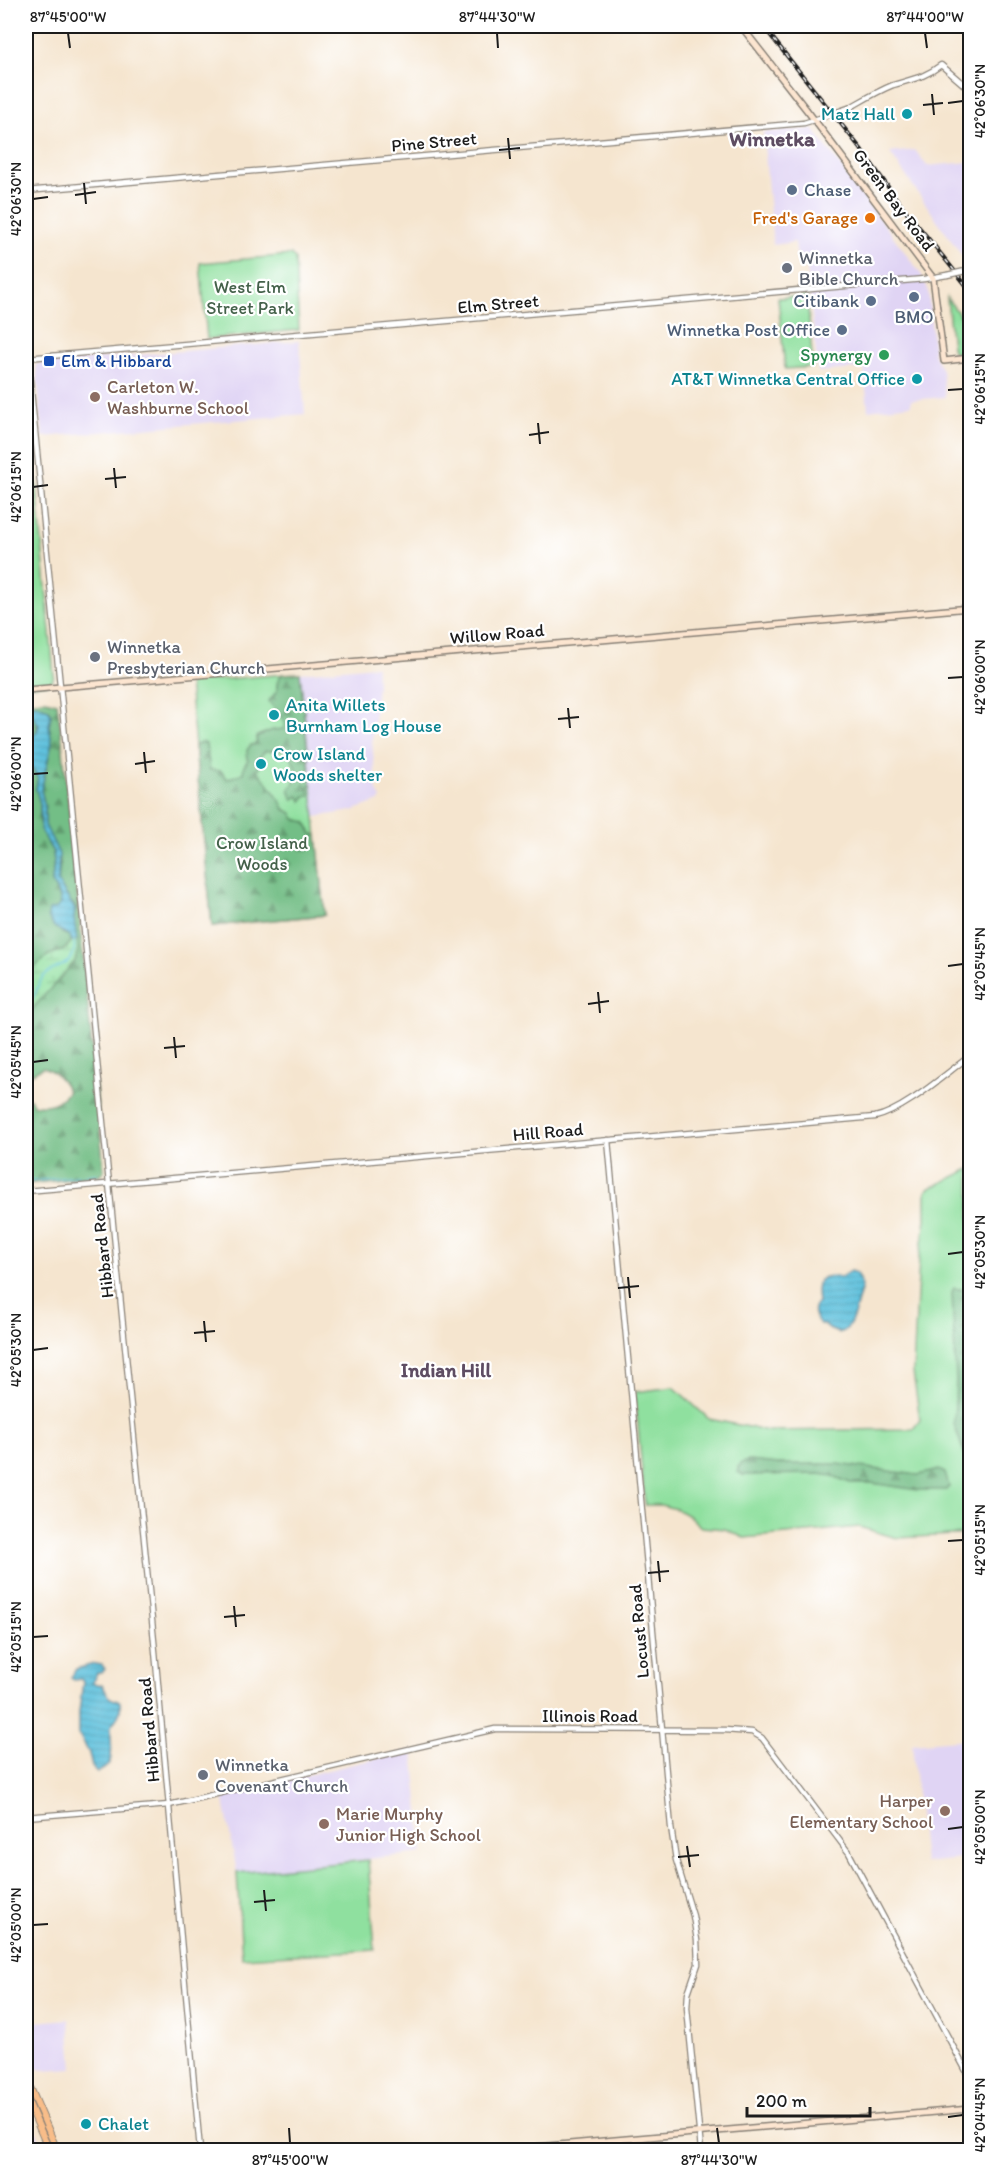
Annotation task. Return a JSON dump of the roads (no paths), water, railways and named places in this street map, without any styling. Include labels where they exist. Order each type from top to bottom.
[{"type":"main road","name":"Green Bay Road","points":[[741,26],[815,120],[933,278],[944,361],[970,358]]},
{"type":"main road","name":"Willow Road","points":[[26,690],[970,608]]},
{"type":"main road","points":[[26,2078],[57,2151]]},
{"type":"main road","points":[[26,2097],[49,2151]]},
{"type":"main road","points":[[500,2151],[970,2109]]},
{"type":"street","name":"Pine Street","points":[[26,191],[795,124],[815,120],[851,107],[874,93],[919,79],[941,66],[969,89],[970,103]]},
{"type":"street","name":"Elm Street","points":[[27,358],[933,278],[970,270]]},
{"type":"street","name":"Hibbard Road","points":[[26,340],[169,1804],[200,2151]]},
{"type":"street","name":"Hill Road","points":[[26,1191],[882,1115],[904,1104],[970,1056]]},
{"type":"street","name":"Locust Road","points":[[608,1140],[674,1849],[693,1916],[697,1940],[698,1964],[688,1993],[687,2008],[701,2151]]},
{"type":"street","name":"Illinois Road","points":[[26,1817],[169,1804],[482,1731],[504,1729],[752,1732],[762,1738],[849,1853],[970,2078]]},
{"type":"water","points":[[35,704],[48,709],[51,714],[49,726],[52,743],[41,790],[45,807],[45,825],[59,854],[58,882],[75,909],[77,940],[72,941],[70,936],[54,927],[48,917],[49,910],[61,904],[52,882],[53,852],[41,830],[40,803],[36,789],[38,777],[26,760],[26,740],[36,733],[39,725],[27,708]]},
{"type":"water","points":[[850,1271],[856,1273],[862,1286],[849,1326],[838,1333],[820,1324],[815,1316],[814,1308],[818,1302],[817,1288],[823,1278],[841,1277]]},
{"type":"water","points":[[94,1664],[102,1665],[105,1669],[102,1673],[97,1673],[92,1683],[102,1685],[110,1698],[120,1702],[120,1711],[111,1726],[111,1759],[104,1769],[97,1772],[92,1767],[89,1753],[79,1734],[83,1682],[81,1679],[71,1678],[76,1669]]},
{"type":"waterway","points":[[26,1004],[32,999],[43,977],[71,958],[74,939]]},
{"type":"waterway","points":[[26,1182],[97,1174]]},
{"type":"railway","points":[[763,26],[970,290]]},
{"type":"place","name":"Matz Hall","points":[[907,114]]},
{"type":"place","name":"Chase","points":[[792,190]]},
{"type":"place","name":"Fred's Garage","points":[[870,218]]},
{"type":"place","name":"Winnetka Bible Church","points":[[787,268]]},
{"type":"place","name":"BMO","points":[[914,297]]},
{"type":"place","name":"Citibank","points":[[871,301]]},
{"type":"place","name":"Winnetka Post Office","points":[[842,330]]},
{"type":"place","name":"Spynergy","points":[[884,355]]},
{"type":"place","name":"Elm & Hibbard","points":[[49,361]]},
{"type":"place","name":"AT&T Winnetka Central Office","points":[[917,379]]},
{"type":"place","name":"Carleton W. Washburne School","points":[[95,397]]},
{"type":"place","name":"Winnetka Presbyterian Church","points":[[95,657]]},
{"type":"place","name":"Anita Willets Burnham Log House","points":[[274,715]]},
{"type":"place","name":"Crow Island Woods shelter","points":[[261,764]]},
{"type":"place","name":"Winnetka Covenant Church","points":[[203,1775]]},
{"type":"place","name":"Harper Elementary School","points":[[945,1811]]},
{"type":"place","name":"Marie Murphy Junior High School","points":[[324,1824]]},
{"type":"place","name":"Chalet","points":[[86,2124]]},
{"type":"district","name":"Winnetka","points":[[772,139]]},
{"type":"district","name":"Indian Hill","points":[[446,1370]]},
{"type":"park label","name":"West Elm Street Park","points":[[250,297]]},
{"type":"park label","name":"Crow Island Woods","points":[[262,853]]}]
